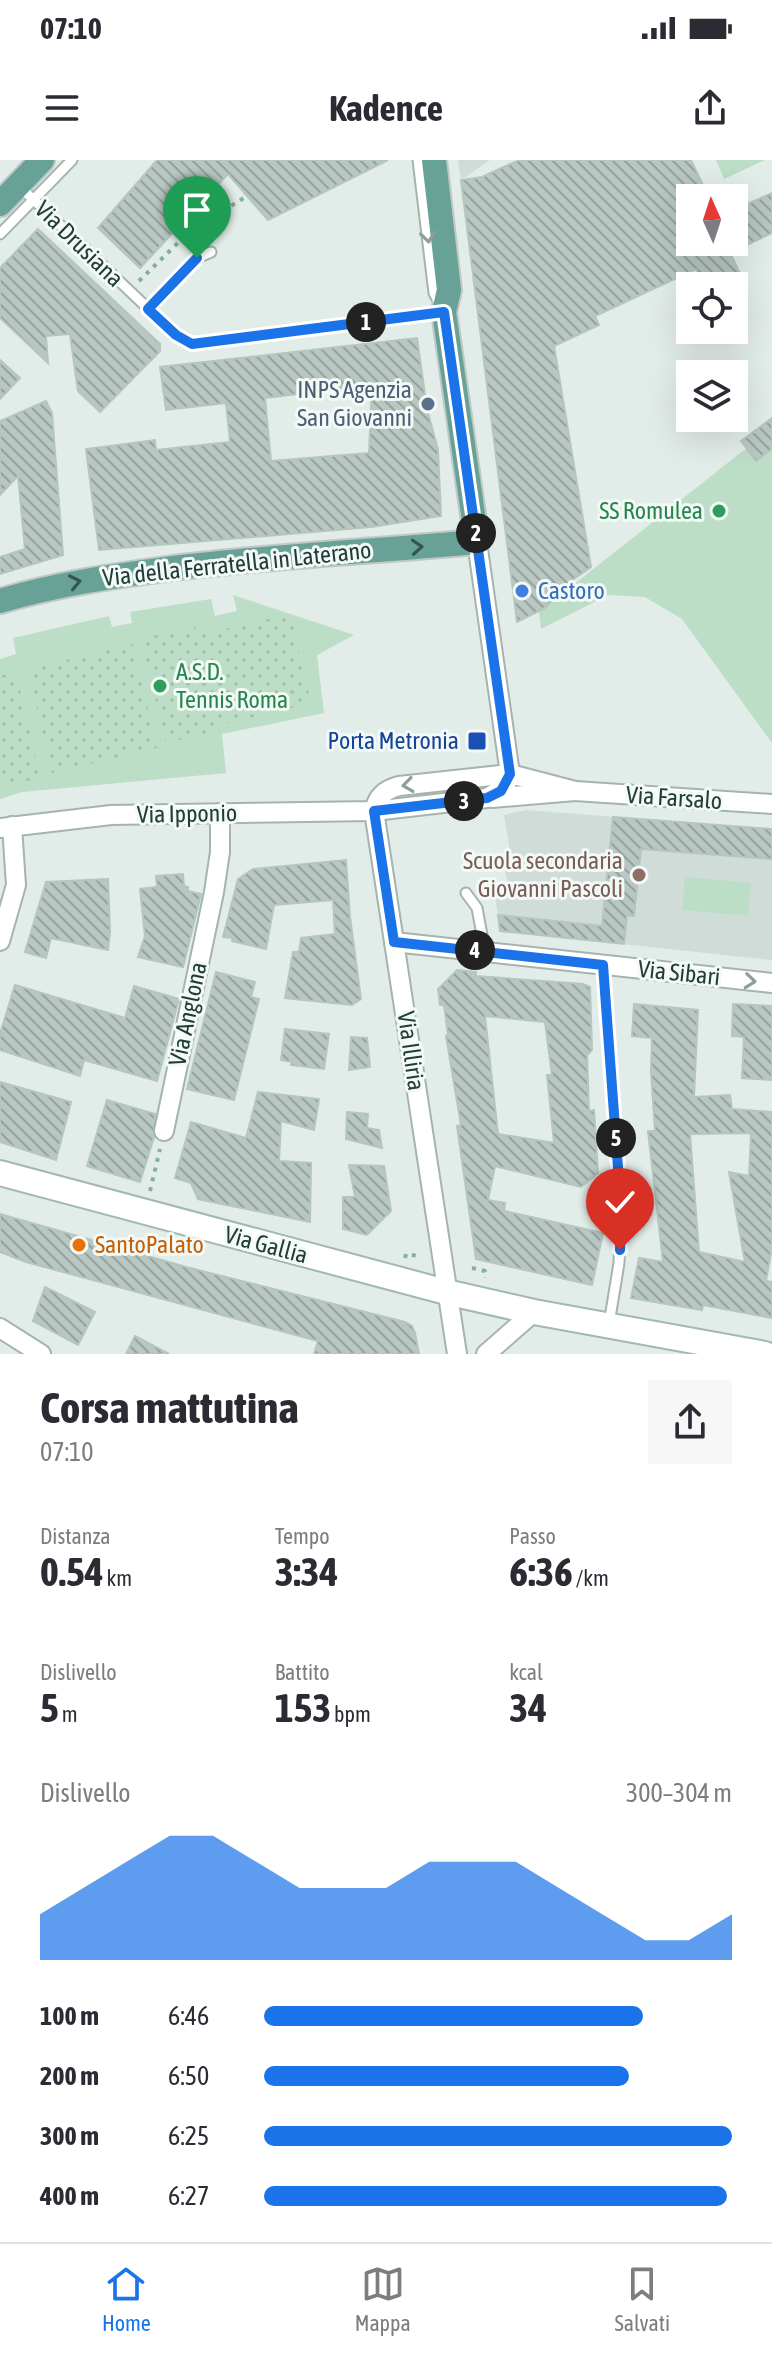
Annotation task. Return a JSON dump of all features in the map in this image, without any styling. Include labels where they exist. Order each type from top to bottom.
[{"type":"main road","points":[[0,204],[26,193],[42,160]]},
{"type":"main road","points":[[434,160],[449,290],[444,312],[477,542]]},
{"type":"main road","name":"Via della Ferratella in Laterano","points":[[0,601],[79,580],[125,574],[282,556],[477,542]]},
{"type":"main road","name":"Via Gallia","points":[[0,1173],[446,1292],[534,1312],[765,1354]]},
{"type":"street","points":[[477,542],[510,774],[501,791],[487,798]]},
{"type":"street","points":[[374,811],[378,798],[392,788],[510,774]]},
{"type":"street","name":"Via Farsalo","points":[[510,774],[575,791]]},
{"type":"street","name":"Via Farsalo","points":[[487,798],[575,791],[772,804]]},
{"type":"street","name":"Via Ipponio","points":[[6,827],[111,815],[374,811],[487,798]]},
{"type":"street","name":"Via Illiria","points":[[374,811],[457,1354]]},
{"type":"street","name":"Via Anglona","points":[[164,1131],[216,880],[220,813]]},
{"type":"street","points":[[0,941],[16,885],[6,827]]},
{"type":"street","name":"Via Sibari","points":[[394,942],[772,983]]},
{"type":"street","points":[[486,1354],[534,1312]]},
{"type":"street","points":[[0,1328],[41,1354]]},
{"type":"lane","points":[[0,234],[26,193],[72,160]]},
{"type":"lane","points":[[418,160],[434,293],[444,312]]},
{"type":"lane","name":"Via Drusiana","points":[[26,193],[176,335],[192,344],[444,312]]},
{"type":"lane","points":[[148,309],[197,258],[211,252]]},
{"type":"lane","points":[[466,893],[477,908],[485,951]]},
{"type":"lane","points":[[603,965],[621,1208],[620,1250],[609,1326]]},
{"type":"path","points":[[129,291],[190,231],[247,196]]},
{"type":"path","points":[[145,1213],[164,1131]]},
{"type":"path","points":[[404,1259],[406,1254],[418,1256]]},
{"type":"path","points":[[472,1268],[485,1271],[485,1275]]},
{"type":"shaded area","points":[[458,160],[490,160],[461,180]]},
{"type":"shaded area","name":"Scuola secondaria Giovanni Pascoli","points":[[526,810],[772,829],[772,960],[500,931],[494,888],[508,885],[504,864],[512,862],[504,815]]},
{"type":"green space","points":[[716,160],[765,160],[724,179]]},
{"type":"green space","name":"SS Romulea","points":[[772,428],[772,743],[682,619],[645,597],[608,595],[541,629],[539,612]]},
{"type":"green space","name":"A.S.D. Tennis Roma","points":[[233,595],[354,635],[317,655],[324,713],[222,734],[226,773],[22,792],[0,799],[0,659],[16,654],[13,638],[109,616],[112,627],[132,623],[130,612],[211,599],[215,616],[237,611]]},
{"type":"green space","points":[[290,614],[311,703],[219,725],[220,731],[166,743],[141,639],[195,626],[198,635]]},
{"type":"green space","points":[[133,644],[157,748],[52,773],[28,669]]},
{"type":"green space","points":[[16,672],[40,778],[0,787],[0,676]]},
{"type":"green space","points":[[685,877],[751,883],[748,916],[682,910]]},
{"type":"building","points":[[157,160],[388,160],[268,220],[228,174],[140,268],[98,228]]},
{"type":"building","points":[[519,160],[691,160],[702,184],[676,184],[676,256],[732,256],[739,272],[698,272],[696,269],[676,272],[676,278],[595,316],[599,325],[554,346],[591,567],[571,581],[545,608],[517,622],[461,180],[482,177]]},
{"type":"building","points":[[772,193],[772,233],[748,244],[748,204]]},
{"type":"building","points":[[38,229],[160,344],[160,351],[100,412],[78,391],[70,334],[46,336],[48,363],[0,318],[0,268]]},
{"type":"building","points":[[417,338],[427,409],[438,450],[441,516],[371,527],[99,550],[86,449],[155,440],[156,450],[230,442],[226,403],[166,410],[160,367]],"holes":[[[372,385],[369,453],[271,461],[265,398]]]},
{"type":"building","points":[[0,360],[20,378],[0,399]]},
{"type":"building","points":[[46,401],[52,413],[63,555],[0,574],[0,557],[25,549],[18,476],[0,495],[0,421]]},
{"type":"building","points":[[772,418],[772,449],[756,461],[741,441]]},
{"type":"building","points":[[613,817],[772,829],[772,859],[641,849],[634,916],[627,915],[624,944],[500,931],[498,915],[602,926]]},
{"type":"building","points":[[346,860],[361,999],[352,1005],[285,998],[293,952],[299,952],[301,938],[335,934],[333,900],[274,905],[266,949],[223,937],[238,879],[253,869]]},
{"type":"building","points":[[183,874],[184,886],[188,887],[188,891],[201,894],[183,967],[138,957],[145,936],[140,889],[157,887],[156,876]]},
{"type":"building","points":[[108,879],[108,950],[51,938],[46,958],[25,952],[46,882]]},
{"type":"building","points":[[457,970],[476,972],[476,976],[590,987],[592,1050],[587,1055],[589,1111],[594,1110],[598,1173],[581,1187],[495,1166],[488,1200],[505,1203],[504,1211],[603,1233],[592,1285],[476,1259],[457,1126],[461,1125],[444,1005],[440,1005],[438,989]],"holes":[[[485,1016],[545,1022],[552,1075],[547,1075],[554,1143],[498,1134]]]},
{"type":"building","points":[[216,972],[255,982],[251,997],[259,999],[234,1100],[187,1089]]},
{"type":"building","points":[[15,985],[125,1018],[134,986],[179,999],[157,1081],[84,1060],[80,1076],[0,1050],[0,1034]]},
{"type":"building","points":[[634,1004],[698,1010],[694,1097],[730,1095],[732,1109],[772,1112],[772,1247],[766,1281],[772,1282],[772,1318],[703,1305],[702,1310],[631,1298],[639,1258],[663,1262],[648,1131],[655,1131],[652,1038],[632,1036]],"holes":[[[751,1133],[749,1176],[729,1172],[745,1262],[699,1252],[690,1134]]]},
{"type":"building","points":[[733,1004],[772,1006],[772,1080],[742,1078],[744,1037],[732,1036]]},
{"type":"building","points":[[285,1029],[329,1034],[324,1069],[291,1065],[292,1062],[281,1060]]},
{"type":"building","points":[[351,1037],[367,1038],[370,1067],[349,1070]]},
{"type":"building","points":[[0,1082],[71,1102],[56,1160],[0,1142]]},
{"type":"building","points":[[258,1092],[319,1099],[314,1130],[281,1121],[279,1161],[311,1163],[310,1222],[198,1199],[191,1183],[175,1178],[191,1122],[246,1138]]},
{"type":"building","points":[[107,1100],[155,1114],[154,1137],[140,1182],[87,1166]]},
{"type":"building","points":[[347,1112],[368,1114],[367,1128],[379,1130],[382,1148],[346,1139]]},
{"type":"building","points":[[349,1165],[384,1166],[391,1211],[367,1235],[343,1229],[343,1197],[355,1197]]},
{"type":"building","points":[[0,1214],[186,1267],[405,1322],[412,1326],[419,1354],[314,1354],[318,1341],[26,1262],[0,1252]]},
{"type":"building","points":[[45,1287],[95,1312],[78,1345],[33,1321]]},
{"type":"building","points":[[135,1336],[169,1354],[126,1354]]},
{"type":"place","name":"INPS Agenzia San Giovanni","points":[[428,404]]},
{"type":"place","name":"SS Romulea","points":[[719,511]]},
{"type":"place","name":"Castoro","points":[[522,591]]},
{"type":"place","name":"A.S.D. Tennis Roma","points":[[160,686]]},
{"type":"place","name":"Porta Metronia","points":[[477,741]]},
{"type":"place","name":"Scuola secondaria Giovanni Pascoli","points":[[639,875]]},
{"type":"place","name":"SantoPalato","points":[[79,1245]]},
{"type":"route","points":[[197,258],[148,309],[176,335],[192,344],[444,312],[510,774],[505,787],[487,798],[374,811],[394,942],[603,965],[621,1208],[620,1250]]}]
